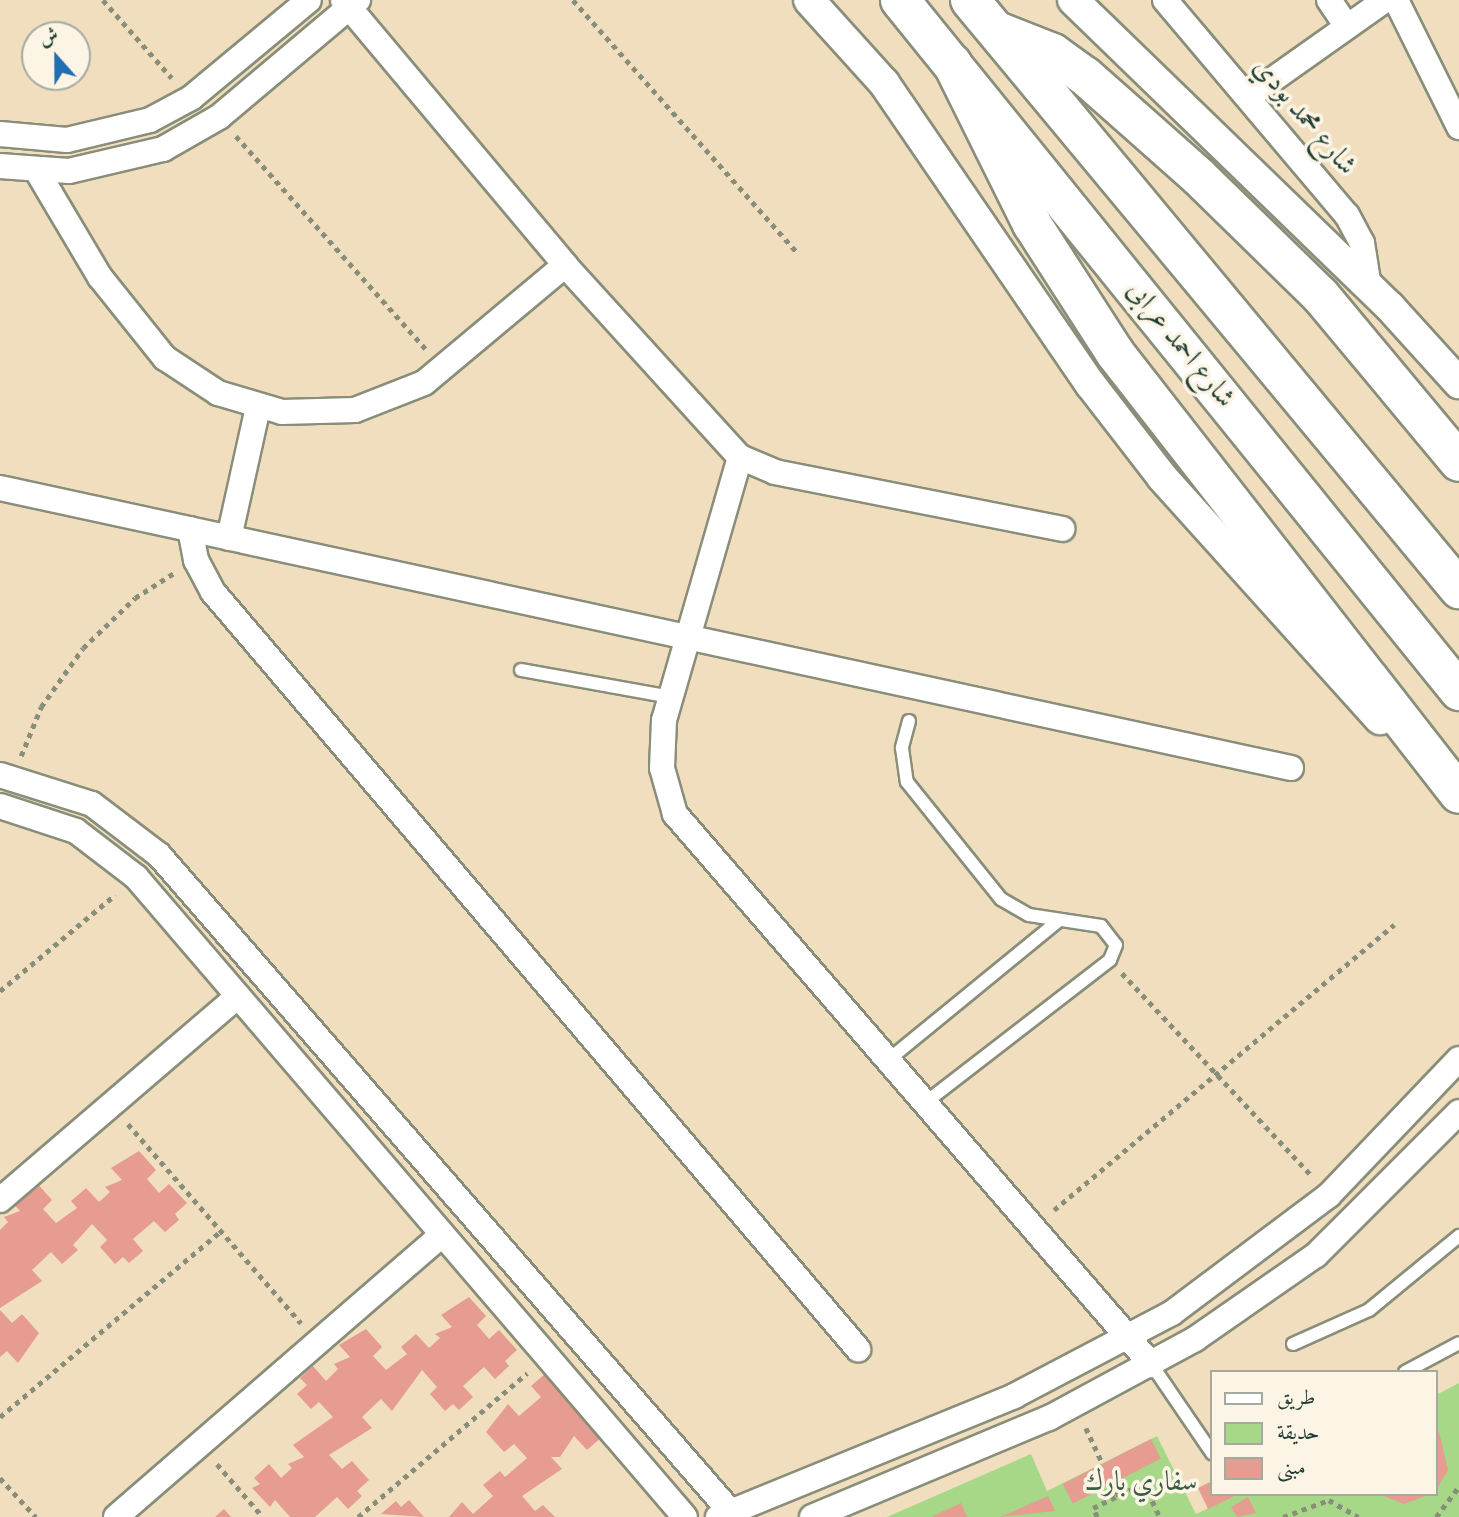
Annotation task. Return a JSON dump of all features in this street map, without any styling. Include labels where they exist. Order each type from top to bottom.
[{"type":"highway","name":"شارع احمد عرابى","points":[[900,0],[1459,691]]},
{"type":"highway","name":"شارع احمد عرابى","points":[[970,0],[1459,589]]},
{"type":"highway","points":[[995,30],[1025,39],[1085,76],[1199,177],[1320,295],[1459,462]]},
{"type":"highway","points":[[952,63],[1032,224],[1115,353],[1459,794]]},
{"type":"street","points":[[0,134],[95,136],[150,120],[191,98],[309,0]]},
{"type":"street","points":[[809,0],[884,83],[1091,385],[1162,477],[1459,805]]},
{"type":"street","points":[[1073,0],[1369,287],[1459,383]]},
{"type":"street","name":"شارع محمد بودي","points":[[1165,0],[1347,215],[1362,243],[1369,287]]},
{"type":"street","points":[[1329,0],[1348,27]]},
{"type":"street","points":[[1248,97],[1385,0]]},
{"type":"street","points":[[1396,0],[1459,127]]},
{"type":"street","points":[[0,166],[37,171],[132,160],[219,117],[350,2],[565,265],[740,457],[775,472],[1062,529]]},
{"type":"street","points":[[37,171],[93,266],[150,343],[199,383],[258,407],[307,414],[355,410],[444,370],[565,265]]},
{"type":"street","points":[[229,538],[258,407]]},
{"type":"street","points":[[740,457],[671,697],[662,768],[676,814],[887,1061],[1035,1226],[1152,1365]]},
{"type":"street","points":[[0,488],[1291,768]]},
{"type":"street","points":[[190,529],[195,560],[213,592],[858,1349]]},
{"type":"street","points":[[6,776],[66,792],[139,836],[360,1085],[727,1515],[1014,1396],[1130,1338],[1224,1278],[1329,1195],[1459,1059]]},
{"type":"street","points":[[0,806],[76,831],[136,877],[685,1517]]},
{"type":"street","points":[[0,1200],[238,996]]},
{"type":"street","points":[[333,1107],[360,1085]]},
{"type":"street","points":[[812,1517],[1075,1405],[1152,1365],[1316,1255],[1458,1115]]},
{"type":"street","points":[[116,1517],[442,1235]]},
{"type":"lane","points":[[521,670],[671,697]]},
{"type":"lane","points":[[909,722],[902,766],[917,796],[1002,899],[1029,915],[1107,930],[1116,945],[1110,960],[925,1103]]},
{"type":"lane","points":[[887,1061],[1058,921]]},
{"type":"lane","points":[[1293,1344],[1369,1310],[1459,1236]]},
{"type":"lane","points":[[1409,1370],[1459,1343]]},
{"type":"lane","points":[[1152,1365],[1210,1450]]},
{"type":"path","points":[[103,0],[191,98]]},
{"type":"path","points":[[573,0],[798,253]]},
{"type":"path","points":[[219,117],[444,370]]},
{"type":"path","points":[[6,776],[41,707],[83,649],[135,598],[195,560]]},
{"type":"path","points":[[0,991],[136,877]]},
{"type":"path","points":[[1035,1226],[1394,925]]},
{"type":"path","points":[[1110,960],[1329,1195]]},
{"type":"path","points":[[112,1105],[318,1342]]},
{"type":"path","points":[[0,1417],[221,1231]]},
{"type":"path","points":[[358,1517],[546,1356]]},
{"type":"path","points":[[1075,1405],[1102,1463]]},
{"type":"path","points":[[200,1445],[263,1517]]},
{"type":"path","points":[[0,1478],[36,1517]]},
{"type":"path","points":[[1112,1483],[1119,1496]]},
{"type":"path","points":[[1097,1517],[1093,1508],[1144,1483],[1160,1517]]},
{"type":"path","points":[[1436,1517],[1459,1487]]},
{"type":"path","points":[[1283,1517],[1329,1500],[1358,1517]]},
{"type":"green space","name":"سفاري بارك","points":[[1459,1383],[1459,1517],[887,1517],[1031,1454],[1047,1491],[1157,1436],[1196,1514],[1235,1496],[1438,1496],[1438,1394]]},
{"type":"building","points":[[139,1151],[156,1170],[147,1179],[159,1193],[169,1184],[187,1203],[175,1214],[179,1220],[165,1232],[154,1221],[133,1239],[143,1251],[129,1263],[123,1257],[115,1264],[100,1247],[107,1240],[92,1224],[73,1245],[78,1250],[62,1264],[51,1252],[32,1270],[42,1281],[0,1308],[0,1230],[8,1222],[4,1217],[20,1211],[9,1199],[36,1182],[52,1200],[43,1209],[56,1223],[77,1208],[71,1201],[86,1188],[99,1202],[110,1192],[105,1187],[122,1180],[111,1168]]},
{"type":"building","points":[[469,1297],[486,1316],[477,1325],[489,1339],[499,1330],[517,1350],[505,1361],[509,1366],[495,1379],[484,1367],[463,1386],[473,1397],[459,1410],[453,1404],[445,1411],[430,1394],[437,1387],[422,1370],[392,1411],[381,1399],[362,1417],[372,1428],[329,1455],[342,1469],[352,1461],[369,1480],[357,1491],[362,1496],[348,1509],[337,1497],[315,1517],[290,1517],[275,1500],[270,1507],[252,1488],[260,1484],[254,1478],[269,1464],[281,1478],[292,1468],[288,1464],[304,1457],[293,1445],[333,1417],[319,1402],[311,1409],[297,1394],[307,1385],[300,1378],[313,1366],[326,1381],[338,1369],[334,1364],[350,1357],[339,1345],[366,1329],[382,1347],[373,1356],[386,1370],[407,1354],[401,1347],[416,1334],[429,1348],[440,1338],[435,1334],[452,1327],[441,1315]]},
{"type":"building","points":[[0,1310],[12,1323],[22,1314],[39,1333],[18,1363],[7,1351],[0,1357]]},
{"type":"building","points":[[559,1373],[602,1437],[587,1450],[574,1436],[560,1457],[551,1457],[562,1469],[522,1496],[535,1511],[543,1505],[555,1517],[449,1517],[462,1502],[473,1514],[493,1496],[483,1485],[500,1471],[505,1477],[527,1458],[514,1444],[504,1452],[486,1432],[508,1404],[519,1416],[541,1397],[531,1386],[545,1374],[551,1380]]},
{"type":"building","points":[[1438,1433],[1448,1470],[1438,1487]]},
{"type":"building","points":[[1151,1439],[1161,1459],[1073,1504],[1063,1484]]},
{"type":"building","points":[[1210,1482],[1210,1496],[1235,1496],[1208,1509],[1198,1488]]},
{"type":"building","points":[[1048,1496],[1055,1511],[1000,1517]]},
{"type":"building","points":[[1384,1496],[1426,1496],[1404,1504]]},
{"type":"building","points":[[1248,1497],[1256,1513],[1237,1517],[1231,1507]]},
{"type":"building","points":[[409,1500],[424,1517],[381,1514],[396,1501],[401,1507]]},
{"type":"building","points":[[961,1503],[967,1517],[931,1517]]},
{"type":"building","points":[[224,1509],[231,1517],[215,1517]]}]
